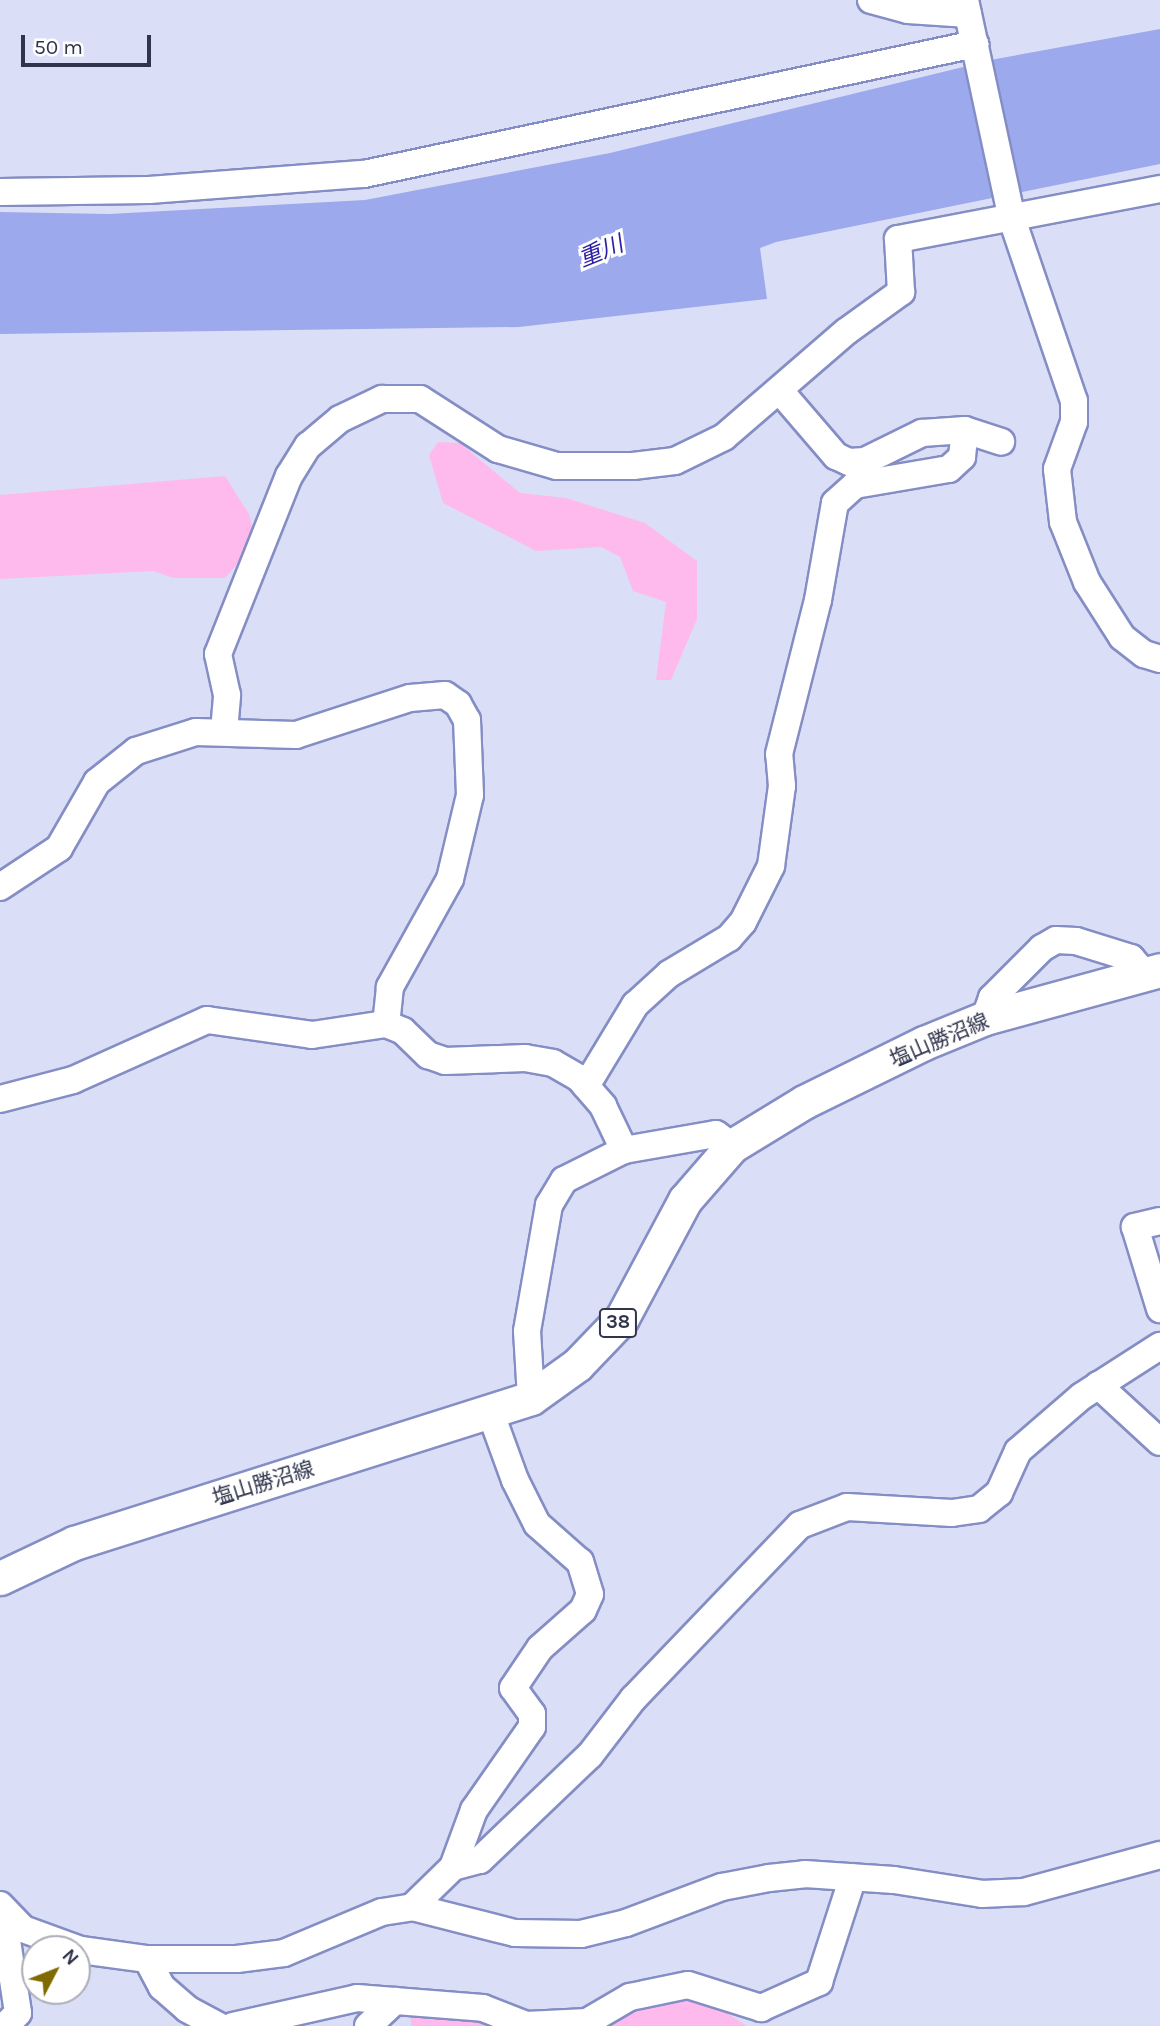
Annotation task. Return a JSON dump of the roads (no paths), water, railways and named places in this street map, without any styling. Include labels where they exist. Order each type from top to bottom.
[{"type":"main road","name":"塩山勝沼線","points":[[0,1578],[87,1538],[491,1414],[531,1398],[585,1358],[622,1318],[685,1200],[732,1146],[804,1102],[985,1018],[1153,972]]},
{"type":"street","points":[[871,0],[908,10],[966,7],[1012,219],[1074,401],[1074,422],[1057,469],[1063,522],[1087,582],[1122,636],[1144,654],[1160,659]]},
{"type":"street","points":[[0,192],[149,190],[364,174],[975,44]]},
{"type":"street","points":[[224,731],[228,695],[218,654],[289,476],[308,446],[340,419],[382,399],[420,399],[498,449],[557,466],[633,467],[675,461],[724,437],[846,331],[901,292],[898,239],[1012,219],[1160,188]]},
{"type":"street","points":[[780,391],[836,456],[849,461],[865,461],[922,433],[965,430],[1001,442]]},
{"type":"street","points":[[586,1086],[635,1005],[669,974],[729,938],[743,922],[771,866],[782,786],[779,754],[818,600],[835,503],[855,485],[948,469],[962,457],[965,430]]},
{"type":"street","points":[[0,887],[59,848],[84,799],[121,761],[196,732],[296,735],[433,694],[445,695],[458,704],[467,720],[470,795],[450,879],[390,987],[386,1024]]},
{"type":"street","points":[[985,1018],[992,998],[1056,940],[1076,941],[1130,958],[1153,972]]},
{"type":"street","points":[[0,1099],[73,1080],[207,1020],[312,1035],[386,1024],[403,1031],[428,1055],[445,1061],[525,1058],[554,1063],[586,1086],[603,1106],[624,1150]]},
{"type":"street","points":[[531,1398],[527,1331],[549,1205],[564,1180],[624,1150],[716,1134],[732,1146]]},
{"type":"street","points":[[1160,1221],[1135,1227],[1160,1310]]},
{"type":"street","points":[[453,1867],[480,1860],[590,1755],[634,1699],[800,1525],[847,1507],[952,1513],[979,1509],[999,1493],[1018,1451],[1098,1385],[1160,1346]]},
{"type":"street","points":[[1098,1385],[1160,1441]]},
{"type":"street","points":[[412,1907],[453,1867],[474,1810],[532,1727],[532,1714],[513,1688],[540,1648],[583,1610],[590,1594],[580,1562],[537,1524],[515,1480],[491,1414]]},
{"type":"street","points":[[1,1907],[23,1929],[51,1941],[147,1959],[237,1959],[284,1953],[382,1912],[412,1907],[545,1937],[626,1923],[722,1887],[806,1874],[853,1877],[982,1894],[1024,1892],[1160,1855]]},
{"type":"street","points":[[233,2026],[357,1998],[483,2008],[526,2025],[587,2022],[630,1997],[688,1985],[761,2008],[819,1983],[853,1877]]},
{"type":"street","points":[[1,1907],[18,2012],[5,2026]]},
{"type":"street","points":[[147,1959],[162,1987],[187,2009],[219,2026]]},
{"type":"street","points":[[368,2026],[395,2001]]},
{"type":"water","name":"重川","points":[[1160,29],[1160,164],[776,242],[760,248],[767,299],[519,327],[0,334],[0,212],[109,214],[365,200],[610,153],[996,59]]}]
